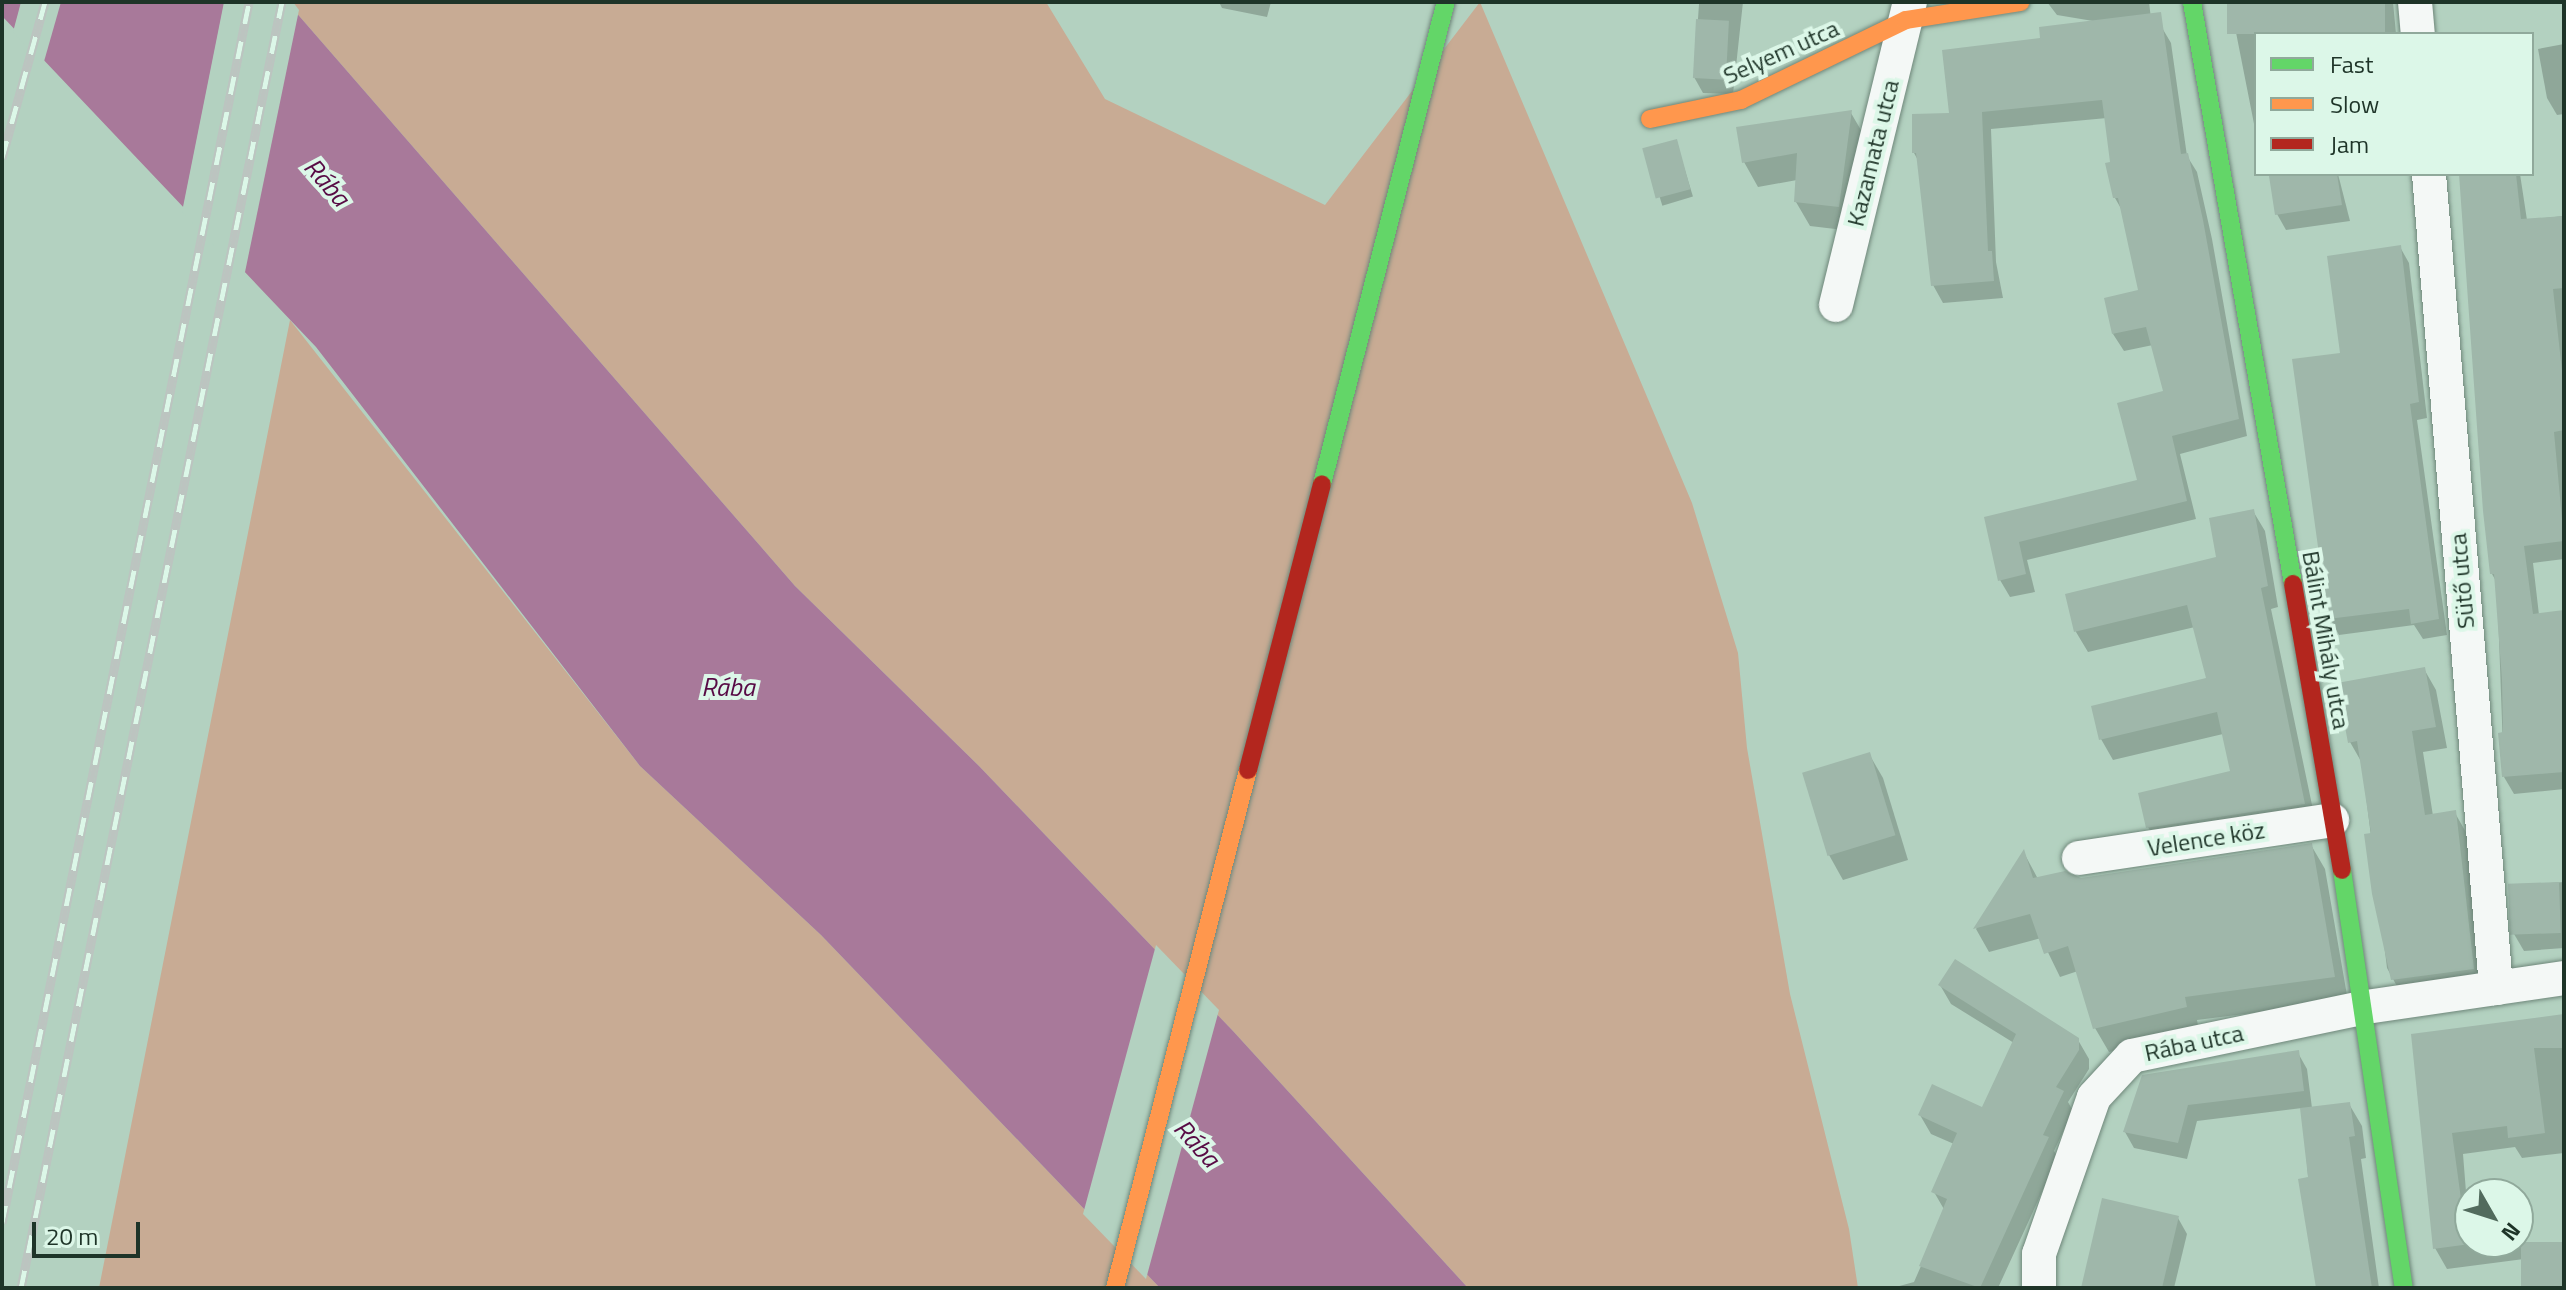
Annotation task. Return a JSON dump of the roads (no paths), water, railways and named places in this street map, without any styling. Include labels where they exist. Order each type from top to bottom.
[{"type":"street","points":[[1115,1288],[1312,535],[1446,2]]},
{"type":"street","name":"Selyem utca","points":[[1650,119],[1741,100],[1908,11],[2021,2]]},
{"type":"street","name":"Bálint Mihály utca","points":[[2192,2],[2366,1007],[2404,1288]]},
{"type":"street","points":[[2415,2],[2418,32]]},
{"type":"street","name":"Kazamata utca","points":[[1836,305],[1908,11]]},
{"type":"street","name":"Sütő utca","points":[[2429,176],[2496,988]]},
{"type":"street","name":"Velence köz","points":[[2079,858],[2332,820]]},
{"type":"street","name":"Rába utca","points":[[2039,1288],[2039,1254],[2094,1097],[2132,1056],[2366,1007],[2564,978]]},
{"type":"water","name":"Rába","points":[[2,2],[287,2],[795,586],[979,766],[1233,1031],[1468,1288],[1160,1288],[821,935],[640,766],[316,347],[2,16]]},
{"type":"railway","points":[[2,158],[45,2]]},
{"type":"railway","points":[[2,1223],[249,2]]},
{"type":"railway","points":[[21,1288],[282,2]]}]
